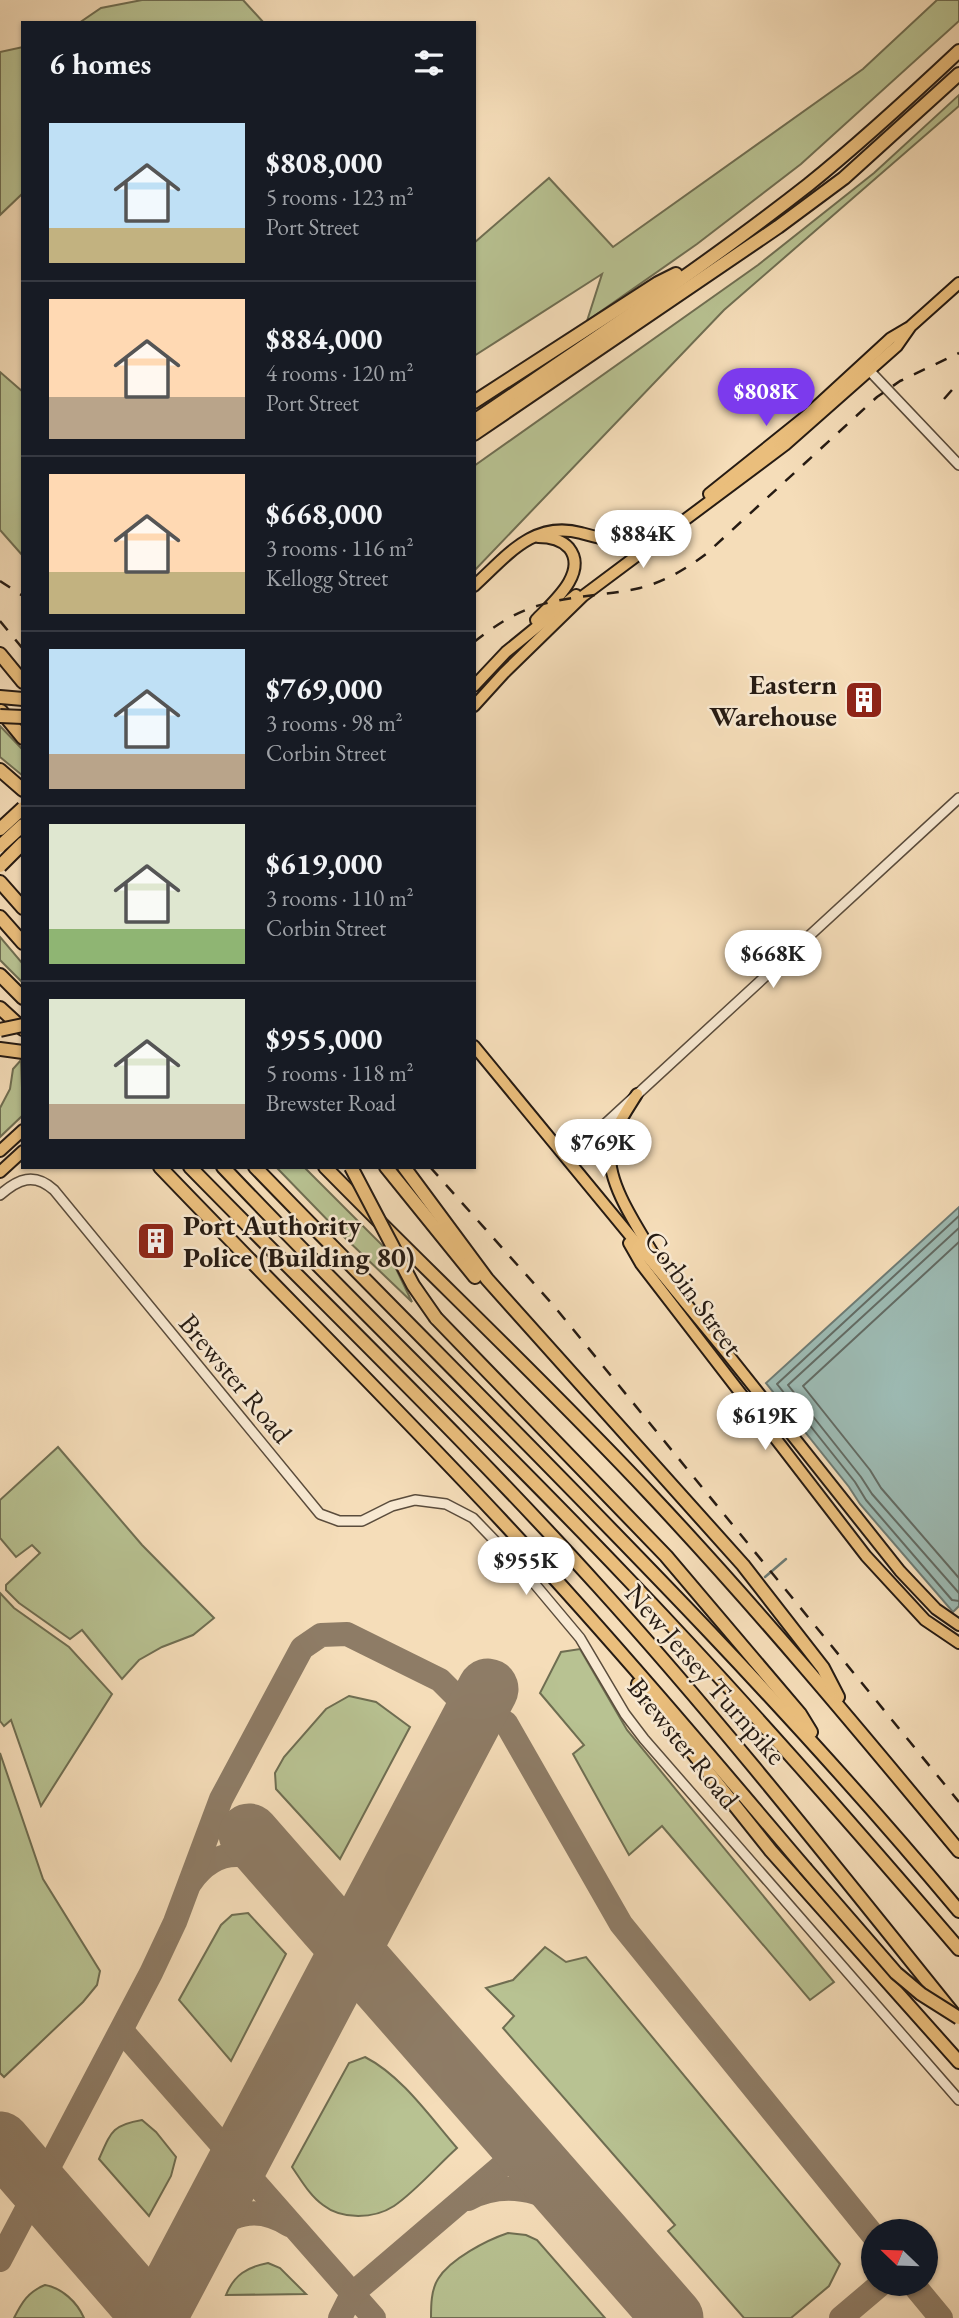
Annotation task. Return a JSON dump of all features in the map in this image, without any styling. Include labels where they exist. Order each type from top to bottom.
[{"type":"highway","points":[[476,433],[629,323],[841,157],[959,51]]},
{"type":"highway","points":[[476,420],[778,228],[844,178],[959,74]]},
{"type":"highway","points":[[476,401],[659,283],[714,255]]},
{"type":"highway","points":[[0,654],[21,680]]},
{"type":"highway","points":[[0,696],[21,699]]},
{"type":"highway","points":[[0,710],[21,736]]},
{"type":"highway","points":[[0,716],[21,717]]},
{"type":"highway","points":[[0,770],[21,788]]},
{"type":"highway","points":[[0,829],[21,810]]},
{"type":"highway","points":[[0,820],[21,842]]},
{"type":"highway","points":[[0,846],[21,827]]},
{"type":"highway","points":[[0,866],[21,846]]},
{"type":"highway","points":[[0,881],[21,906]]},
{"type":"highway","points":[[0,917],[21,941]]},
{"type":"highway","points":[[0,975],[21,996]]},
{"type":"highway","points":[[0,1008],[21,1025]]},
{"type":"highway","points":[[0,1030],[21,1027]]},
{"type":"highway","points":[[0,1049],[21,1052]]},
{"type":"highway","points":[[162,1169],[406,1419],[618,1649],[896,1973],[921,1994],[959,2019]]},
{"type":"highway","name":"New Jersey Turnpike","points":[[192,1169],[597,1584],[714,1719],[959,2019]]},
{"type":"highway","name":"New Jersey Turnpike","points":[[225,1169],[583,1532],[706,1661],[826,1794],[959,1949]]},
{"type":"highway","name":"New Jersey Turnpike","points":[[258,1169],[673,1591],[827,1759],[959,1911]]},
{"type":"highway","points":[[327,1169],[634,1477],[850,1719],[959,1852]]},
{"type":"highway","points":[[352,1169],[413,1284],[436,1318],[689,1582],[800,1714],[827,1759]]},
{"type":"highway","points":[[388,1169],[471,1272],[547,1349]]},
{"type":"highway","points":[[405,1169],[474,1264],[547,1349],[743,1565],[823,1668],[850,1719]]},
{"type":"highway","points":[[588,1617],[613,1653],[779,1860],[959,2062]]},
{"type":"main road","points":[[506,652],[685,516],[866,367],[891,338],[911,326],[959,283]]},
{"type":"main road","points":[[476,704],[578,597],[646,540],[685,516]]},
{"type":"main road","points":[[476,584],[528,539],[542,533],[566,530],[622,543],[646,540]]},
{"type":"main road","points":[[476,684],[561,592],[574,570],[572,554],[562,542],[548,537],[528,539]]},
{"type":"main road","name":"Corbin Street","points":[[476,1048],[900,1571],[936,1609],[959,1625]]},
{"type":"main road","points":[[637,1094],[617,1127],[610,1152],[611,1174],[671,1286]]},
{"type":"main road","points":[[0,1151],[21,1132]]},
{"type":"main road","points":[[0,1172],[21,1153]]},
{"type":"main road","name":"Corbin Street","points":[[615,1219],[641,1264],[866,1556],[925,1620],[959,1643]]},
{"type":"street","points":[[866,367],[959,465]]},
{"type":"street","points":[[567,1159],[959,798]]},
{"type":"street","name":"Brewster Road","points":[[0,1195],[25,1178],[39,1180],[54,1189],[320,1514],[339,1521],[362,1521],[403,1502],[426,1500],[456,1507],[480,1524],[580,1638],[634,1726],[959,2100]]},
{"type":"green space","points":[[142,0],[243,0],[262,21],[82,21],[101,8]]},
{"type":"green space","points":[[937,0],[959,0],[959,21],[801,164],[697,244],[587,321],[602,274],[476,355],[476,241],[549,178],[613,247],[863,69]]},
{"type":"green space","points":[[21,47],[21,195],[0,215],[0,52]]},
{"type":"green space","points":[[959,95],[959,106],[724,310],[476,569],[476,465],[758,265],[874,173]]},
{"type":"green space","points":[[0,372],[21,390],[21,554],[0,530]]},
{"type":"green space","points":[[0,726],[21,748],[21,774],[0,757]]},
{"type":"green space","points":[[0,937],[21,962],[21,981],[0,960]]},
{"type":"green space","points":[[21,1060],[21,1117],[0,1137],[0,1108],[10,1089],[13,1069]]},
{"type":"green space","points":[[278,1169],[306,1169],[387,1250],[412,1302]]},
{"type":"green space","points":[[58,1447],[142,1545],[214,1618],[193,1635],[162,1647],[139,1660],[122,1679],[82,1630],[70,1639],[19,1603],[6,1590],[6,1585],[40,1553],[32,1545],[16,1557],[0,1538],[0,1500]]},
{"type":"green space","points":[[0,1593],[14,1608],[69,1647],[112,1694],[41,1806],[11,1720],[4,1726],[0,1721]]},
{"type":"green space","points":[[580,1649],[627,1730],[834,1982],[810,2000],[662,1826],[629,1855],[573,1754],[584,1745],[540,1693],[561,1652]]},
{"type":"green space","points":[[349,1696],[376,1702],[410,1727],[340,1859],[276,1789],[275,1773],[284,1757],[326,1709]]},
{"type":"green space","points":[[0,1753],[43,1879],[100,1971],[97,1985],[83,2002],[4,2077],[0,2073]]},
{"type":"green space","points":[[248,1913],[286,1954],[231,2061],[179,2000],[221,1925],[232,1915]]},
{"type":"green space","points":[[545,1947],[566,1962],[586,1957],[840,2264],[829,2286],[791,2318],[744,2318],[668,2231],[675,2225],[503,2028],[514,2016],[486,1988],[513,1980]]},
{"type":"green space","points":[[365,2057],[403,2086],[457,2148],[394,2206],[377,2213],[358,2216],[331,2210],[318,2201],[292,2167],[349,2063]]},
{"type":"green space","points":[[142,2120],[156,2132],[176,2157],[171,2176],[149,2216],[99,2159],[118,2127]]},
{"type":"green space","points":[[508,2233],[526,2235],[537,2240],[605,2318],[431,2318],[434,2288],[451,2264],[490,2240]]},
{"type":"green space","points":[[268,2263],[280,2268],[306,2294],[226,2295],[242,2273]]},
{"type":"green space","points":[[45,2285],[68,2297],[84,2318],[14,2318],[26,2298]]},
{"type":"water","points":[[959,1207],[959,1606],[953,1612],[860,1504],[766,1383]]},
{"type":"waterway","points":[[765,1577],[786,1559]]},
{"type":"taxiway","points":[[0,2260],[151,1973],[175,1922],[221,1799],[302,1648],[321,1635],[347,1634],[440,1680],[456,1696],[462,1709],[463,1730],[452,1757]]},
{"type":"taxiway","points":[[470,1724],[484,1716],[506,1723],[621,1924],[861,2220]]},
{"type":"taxiway","points":[[191,1882],[213,1861],[237,1855],[261,1861],[286,1877]]},
{"type":"taxiway","points":[[122,2031],[374,2318]]},
{"type":"taxiway","points":[[340,2318],[352,2294],[524,2147]]},
{"type":"taxiway","points":[[0,2158],[12,2162],[26,2173]]},
{"type":"taxiway","points":[[468,2199],[503,2189],[536,2193],[568,2208],[595,2230]]},
{"type":"taxiway","points":[[188,2257],[209,2234],[232,2218],[259,2214],[289,2225]]},
{"type":"taxiway","points":[[841,2318],[867,2296]]},
{"type":"taxiway","points":[[923,2296],[941,2318]]},
{"type":"runway","points":[[156,2318],[488,1689]]},
{"type":"runway","points":[[249,1834],[673,2318]]},
{"type":"runway","points":[[0,2142],[153,2318]]},
{"type":"railway","points":[[476,641],[518,613],[534,607],[560,600],[640,588],[683,570],[706,554],[877,397],[900,381],[959,353]]},
{"type":"railway","points":[[944,399],[959,382]]},
{"type":"railway","points":[[0,581],[21,595]]},
{"type":"railway","points":[[0,621],[21,647]]},
{"type":"railway","points":[[432,1169],[554,1306],[959,1802]]},
{"type":"place","name":"Eastern Warehouse","points":[[864,700]]},
{"type":"place","name":"Port Authority Police (Building 80)","points":[[156,1241]]}]
